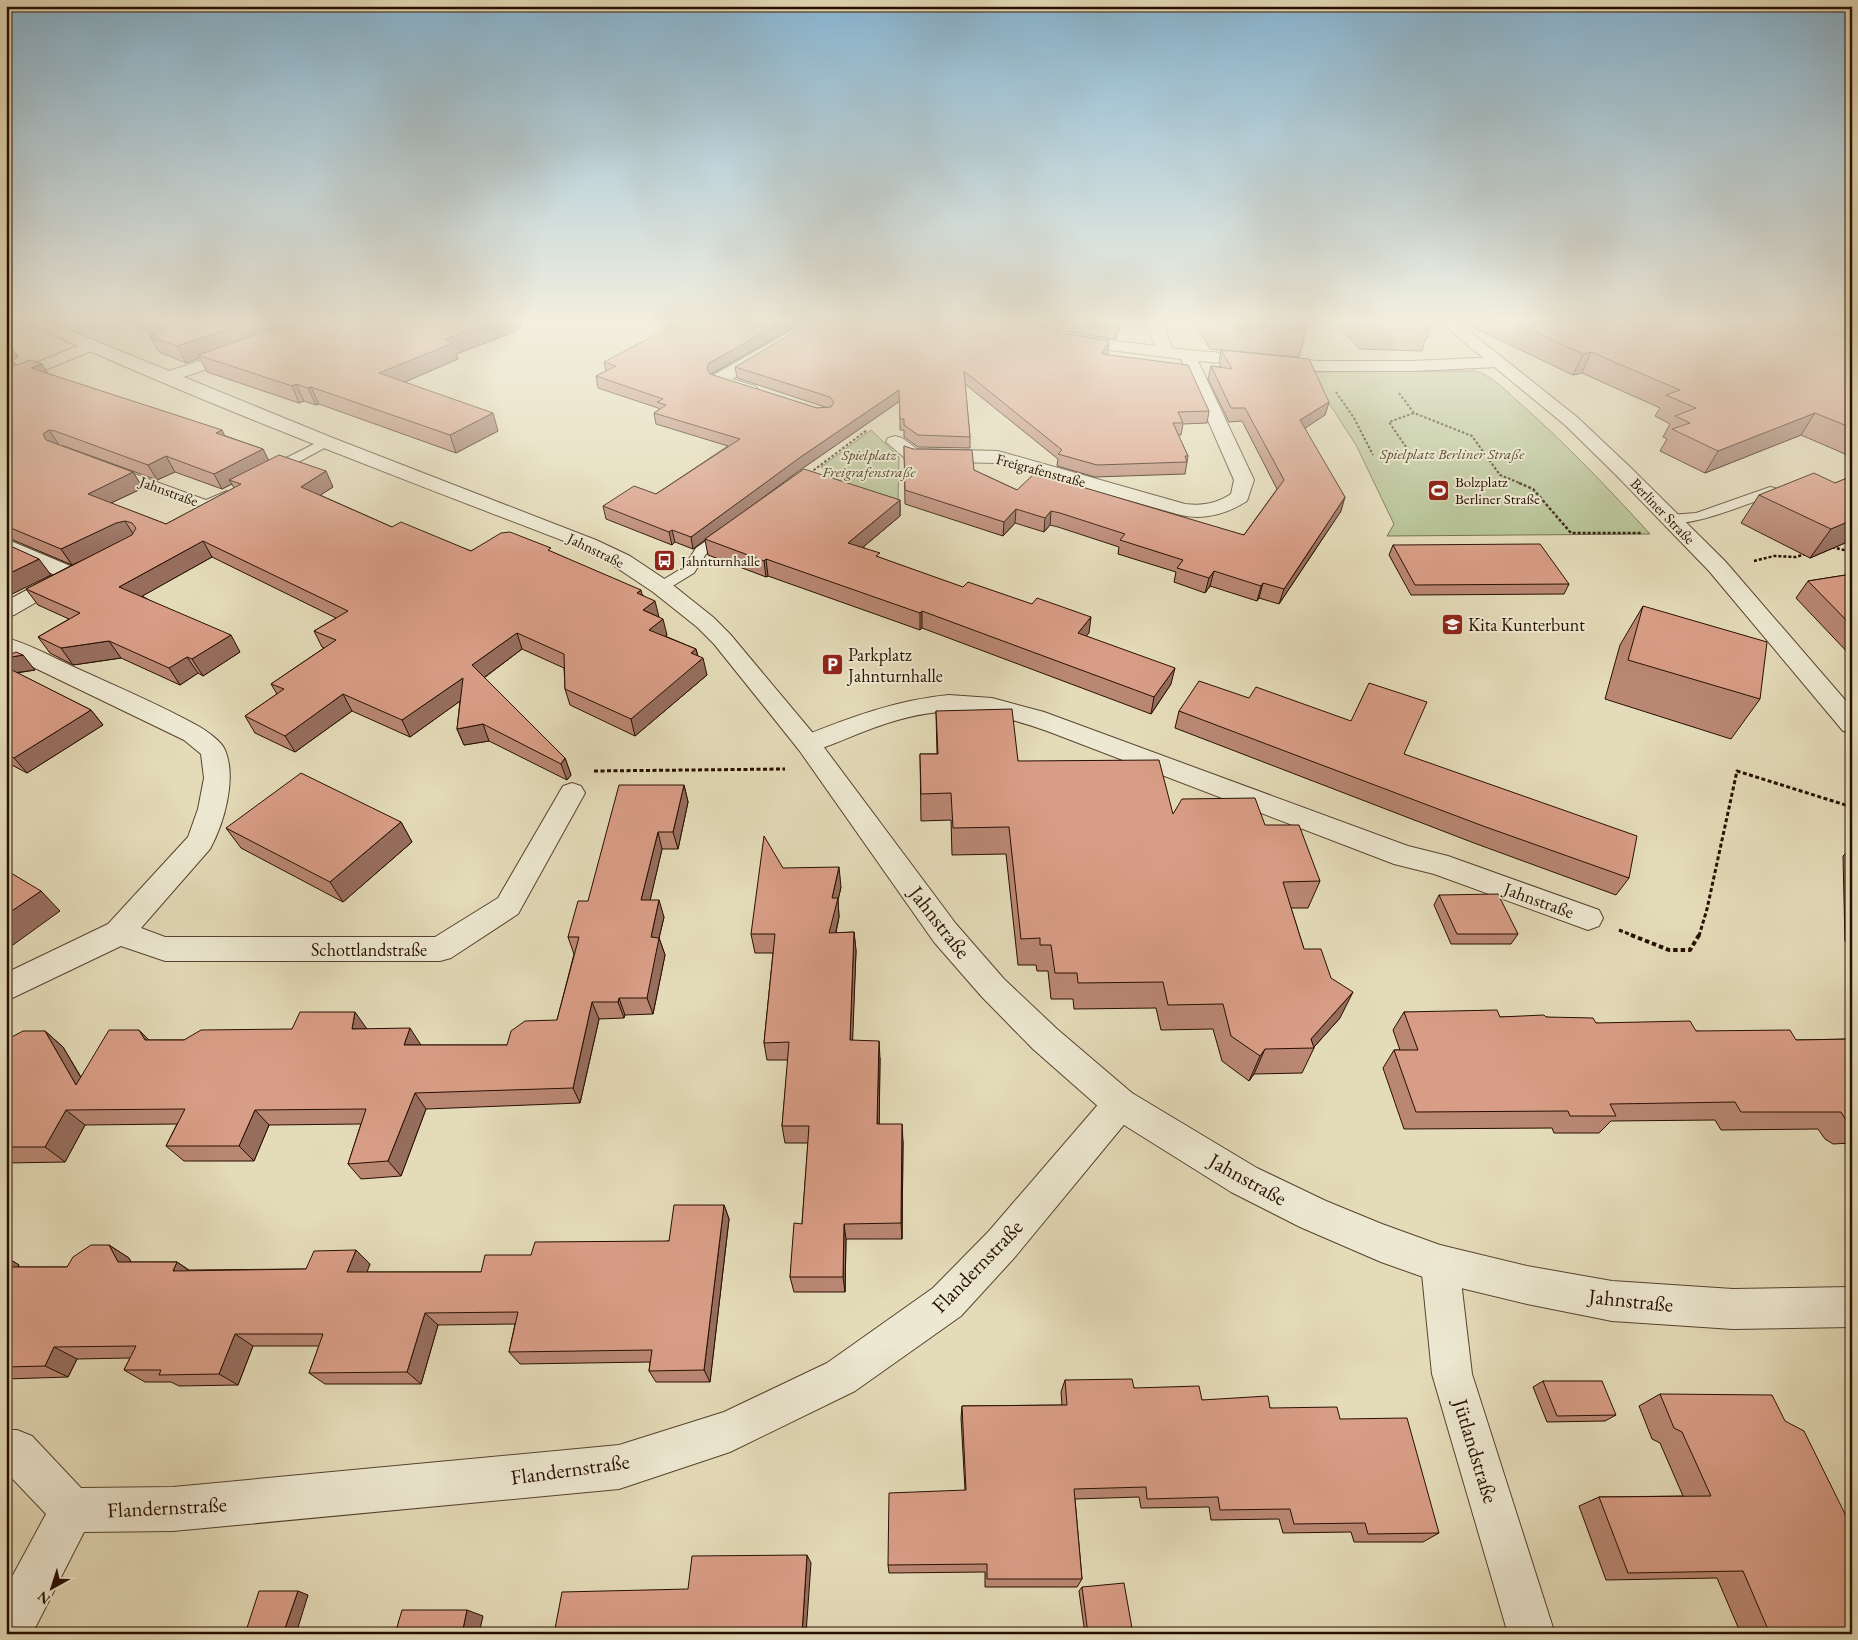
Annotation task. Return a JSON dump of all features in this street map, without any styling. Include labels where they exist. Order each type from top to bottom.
[{"type":"street","name":"Jahnstraße","points":[[223,400],[326,442],[588,544],[622,561],[661,587],[705,622],[722,639],[808,744],[945,933],[993,988],[1045,1039],[1120,1104],[1244,1180],[1313,1214],[1372,1239],[1440,1264],[1527,1285],[1612,1301],[1733,1309],[1852,1307]]},
{"type":"street","name":"Freigrafenstraße","points":[[895,442],[913,455],[998,457],[1184,510],[1205,512],[1224,508],[1240,497],[1244,480],[1207,400]]},
{"type":"street","name":"Berliner Straße","points":[[1544,400],[1571,421],[1717,566],[1852,724]]},
{"type":"street","points":[[6,545],[81,570],[6,610]]},
{"type":"street","points":[[6,645],[193,734],[213,751],[217,778],[212,809],[200,842],[119,933],[6,988]]},
{"type":"street","name":"Jahnstraße","points":[[808,744],[882,715],[926,705],[971,703],[1012,711],[1056,725],[1404,856],[1438,864],[1588,918]]},
{"type":"street","name":"Schottlandstraße","points":[[119,933],[165,949],[440,948],[508,906],[572,793]]},
{"type":"street","name":"Flandernstraße","points":[[72,1510],[173,1509],[619,1467],[730,1432],[841,1378],[947,1302],[1002,1244],[1120,1104]]},
{"type":"street","name":"Jütlandstraße","points":[[1440,1264],[1452,1374],[1532,1634]]},
{"type":"street","points":[[6,1451],[18,1451],[72,1510],[7,1634]]},
{"type":"lane","points":[[258,478],[326,442]]},
{"type":"lane","name":"Jahnstraße","points":[[106,468],[207,505],[241,487]]},
{"type":"lane","points":[[1677,526],[1770,491]]},
{"type":"lane","points":[[661,587],[689,570],[701,551],[740,524]]},
{"type":"path","points":[[1341,400],[1354,418],[1373,454]]},
{"type":"path","points":[[1404,400],[1414,413],[1472,436],[1500,475],[1533,489],[1572,533],[1677,526]]},
{"type":"path","points":[[1406,446],[1389,422],[1414,413]]},
{"type":"path","points":[[809,473],[870,428],[860,425]]},
{"type":"path","points":[[1826,546],[1852,552]]},
{"type":"path","points":[[1717,566],[1774,556],[1796,557],[1811,551]]},
{"type":"path","points":[[572,793],[594,771],[826,768]]},
{"type":"path","points":[[1588,918],[1669,950],[1690,950],[1699,936],[1707,909],[1737,771],[1852,807]]},
{"type":"green space","name":"Spielplatz Berliner Straße","points":[[1327,400],[1516,400],[1588,468],[1650,534],[1387,536],[1394,524],[1356,445]]},
{"type":"green space","name":"Spielplatz Freigrafenstraße","points":[[871,430],[899,457],[898,500],[828,477],[828,472],[821,467]]},
{"type":"building","points":[[6,400],[128,400],[222,430],[216,433],[263,449],[214,474],[166,456],[148,465],[55,431],[49,430],[43,434],[46,440],[133,472],[88,494],[166,524],[241,484],[229,480],[279,455],[326,471],[301,487],[392,527],[401,522],[471,551],[501,533],[510,532],[551,548],[548,550],[641,590],[637,593],[655,601],[643,610],[663,619],[649,630],[696,649],[691,653],[703,658],[631,719],[565,689],[564,654],[517,633],[472,665],[565,758],[561,764],[483,724],[457,729],[463,678],[402,720],[343,694],[285,736],[245,716],[284,689],[271,684],[336,640],[314,631],[348,611],[203,541],[119,587],[231,635],[192,659],[187,657],[169,668],[109,641],[61,648],[38,637],[80,613],[26,589],[132,535],[136,528],[132,523],[125,521],[116,523],[61,549],[6,526]]},
{"type":"building","points":[[347,400],[455,400],[493,413],[450,435]]},
{"type":"building","points":[[662,400],[790,400],[817,408],[831,407],[834,402],[832,400],[885,400],[802,456],[691,537],[672,530],[669,532],[603,506],[634,486],[656,494],[740,439],[654,413],[666,405],[657,402]]},
{"type":"building","points":[[899,400],[967,400],[970,437],[918,435],[904,425],[904,419],[900,419]]},
{"type":"building","points":[[999,400],[1204,400],[1209,411],[1178,412],[1183,423],[1173,423],[1188,456],[1185,456],[1187,462],[1097,465],[1058,454],[1062,450]]},
{"type":"building","points":[[1227,400],[1328,400],[1329,402],[1300,420],[1345,497],[1284,589],[1263,583],[1261,586],[1214,571],[1209,578],[1177,568],[1183,560],[1120,540],[1125,534],[1060,513],[1051,511],[1045,518],[1016,509],[1004,522],[905,490],[904,446],[913,449],[972,450],[974,470],[1017,490],[1035,473],[1244,535],[1284,480],[1245,408],[1231,408]]},
{"type":"building","points":[[1676,400],[1852,400],[1852,428],[1815,413],[1718,451],[1672,429],[1690,423],[1675,416],[1696,408]]},
{"type":"building","points":[[804,469],[900,500],[848,543],[880,553],[876,556],[963,587],[968,582],[1032,604],[1037,598],[1091,617],[1078,633],[1175,668],[1154,697],[922,611],[920,613],[766,559],[764,561],[705,539]]},
{"type":"building","points":[[1814,473],[1835,483],[1852,476],[1852,520],[1831,529],[1759,495]]},
{"type":"building","points":[[6,544],[39,559],[6,575]]},
{"type":"building","points":[[1540,544],[1569,584],[1415,585],[1393,545]]},
{"type":"building","points":[[1852,574],[1852,626],[1808,581]]},
{"type":"building","points":[[1643,606],[1767,642],[1760,699],[1628,660]]},
{"type":"building","points":[[16,652],[23,655],[6,658],[6,654],[9,655]]},
{"type":"building","points":[[6,667],[91,710],[14,758],[6,754]]},
{"type":"building","points":[[1199,681],[1249,698],[1256,687],[1351,721],[1369,683],[1427,702],[1404,754],[1637,836],[1629,878],[1483,826],[1179,711]]},
{"type":"building","points":[[1012,709],[1018,761],[1159,760],[1173,814],[1182,799],[1255,798],[1265,825],[1299,825],[1320,881],[1283,882],[1304,949],[1321,949],[1331,978],[1353,992],[1311,1039],[1314,1048],[1265,1049],[1260,1056],[1231,1036],[1223,1004],[1168,1005],[1163,982],[1078,983],[1077,973],[1055,973],[1051,945],[1040,945],[1040,938],[1021,939],[1009,827],[953,828],[951,793],[921,794],[920,754],[938,754],[936,711]]},
{"type":"building","points":[[301,773],[401,822],[330,882],[226,828]]},
{"type":"building","points":[[619,785],[684,785],[673,832],[658,832],[641,900],[659,900],[651,937],[659,938],[647,998],[619,998],[618,1002],[592,1002],[573,1088],[415,1093],[388,1161],[348,1164],[366,1109],[255,1110],[239,1146],[166,1146],[185,1109],[66,1110],[45,1147],[6,1147],[6,1040],[23,1031],[45,1031],[76,1085],[109,1030],[139,1030],[145,1040],[184,1040],[201,1030],[292,1029],[300,1012],[355,1012],[352,1029],[410,1028],[404,1045],[507,1045],[511,1031],[525,1021],[557,1020],[579,937],[568,937],[578,901],[588,901]]},
{"type":"building","points":[[764,836],[783,868],[839,867],[832,898],[838,898],[829,933],[854,932],[850,1040],[879,1041],[877,1124],[902,1124],[901,1223],[844,1224],[843,1277],[790,1277],[794,1223],[802,1224],[809,1126],[782,1126],[789,1042],[764,1043],[775,934],[751,934]]},
{"type":"building","points":[[6,870],[41,891],[6,915]]},
{"type":"building","points":[[1498,894],[1518,934],[1457,934],[1439,895]]},
{"type":"building","points":[[1497,1010],[1500,1017],[1544,1015],[1546,1017],[1593,1018],[1596,1023],[1690,1021],[1696,1031],[1790,1030],[1796,1040],[1852,1039],[1852,1124],[1847,1122],[1841,1112],[1741,1112],[1735,1102],[1610,1104],[1616,1116],[1570,1116],[1568,1111],[1416,1112],[1394,1050],[1418,1050],[1404,1012]]},
{"type":"building","points":[[674,1205],[724,1205],[704,1370],[649,1371],[652,1350],[509,1352],[518,1312],[425,1313],[407,1372],[309,1373],[323,1334],[235,1334],[219,1374],[159,1375],[161,1370],[124,1370],[136,1346],[54,1347],[45,1366],[6,1367],[6,1267],[67,1267],[73,1257],[91,1245],[109,1245],[118,1262],[177,1262],[173,1271],[306,1269],[314,1251],[356,1250],[347,1272],[481,1272],[485,1255],[531,1255],[535,1242],[669,1241]]},
{"type":"building","points":[[1132,1379],[1134,1388],[1199,1386],[1202,1400],[1268,1396],[1270,1408],[1337,1407],[1340,1419],[1407,1418],[1439,1533],[1368,1534],[1365,1523],[1294,1524],[1290,1509],[1220,1510],[1218,1497],[1147,1499],[1146,1487],[1074,1489],[1082,1579],[987,1579],[987,1564],[888,1565],[889,1493],[966,1490],[962,1406],[1067,1405],[1065,1380]]},
{"type":"building","points":[[1543,1381],[1602,1381],[1616,1415],[1557,1416]]},
{"type":"building","points":[[1660,1394],[1772,1395],[1785,1421],[1804,1431],[1852,1528],[1852,1634],[1770,1634],[1743,1571],[1628,1573],[1599,1497],[1711,1496],[1682,1432],[1674,1428]]},
{"type":"building","points":[[807,1555],[802,1634],[554,1634],[562,1592],[688,1589],[692,1556]]},
{"type":"building","points":[[1124,1583],[1133,1634],[1088,1634],[1082,1587]]},
{"type":"building","points":[[259,1591],[298,1591],[283,1634],[245,1634]]},
{"type":"building","points":[[402,1610],[467,1610],[462,1634],[395,1634]]},
{"type":"place","name":"Bolzplatz Berliner Straße","points":[[1439,490]]},
{"type":"place","name":"Jahnturnhalle","points":[[665,560]]},
{"type":"place","name":"Kita Kunterbunt","points":[[1452,624]]},
{"type":"place","name":"Parkplatz Jahnturnhalle","points":[[832,664]]}]
